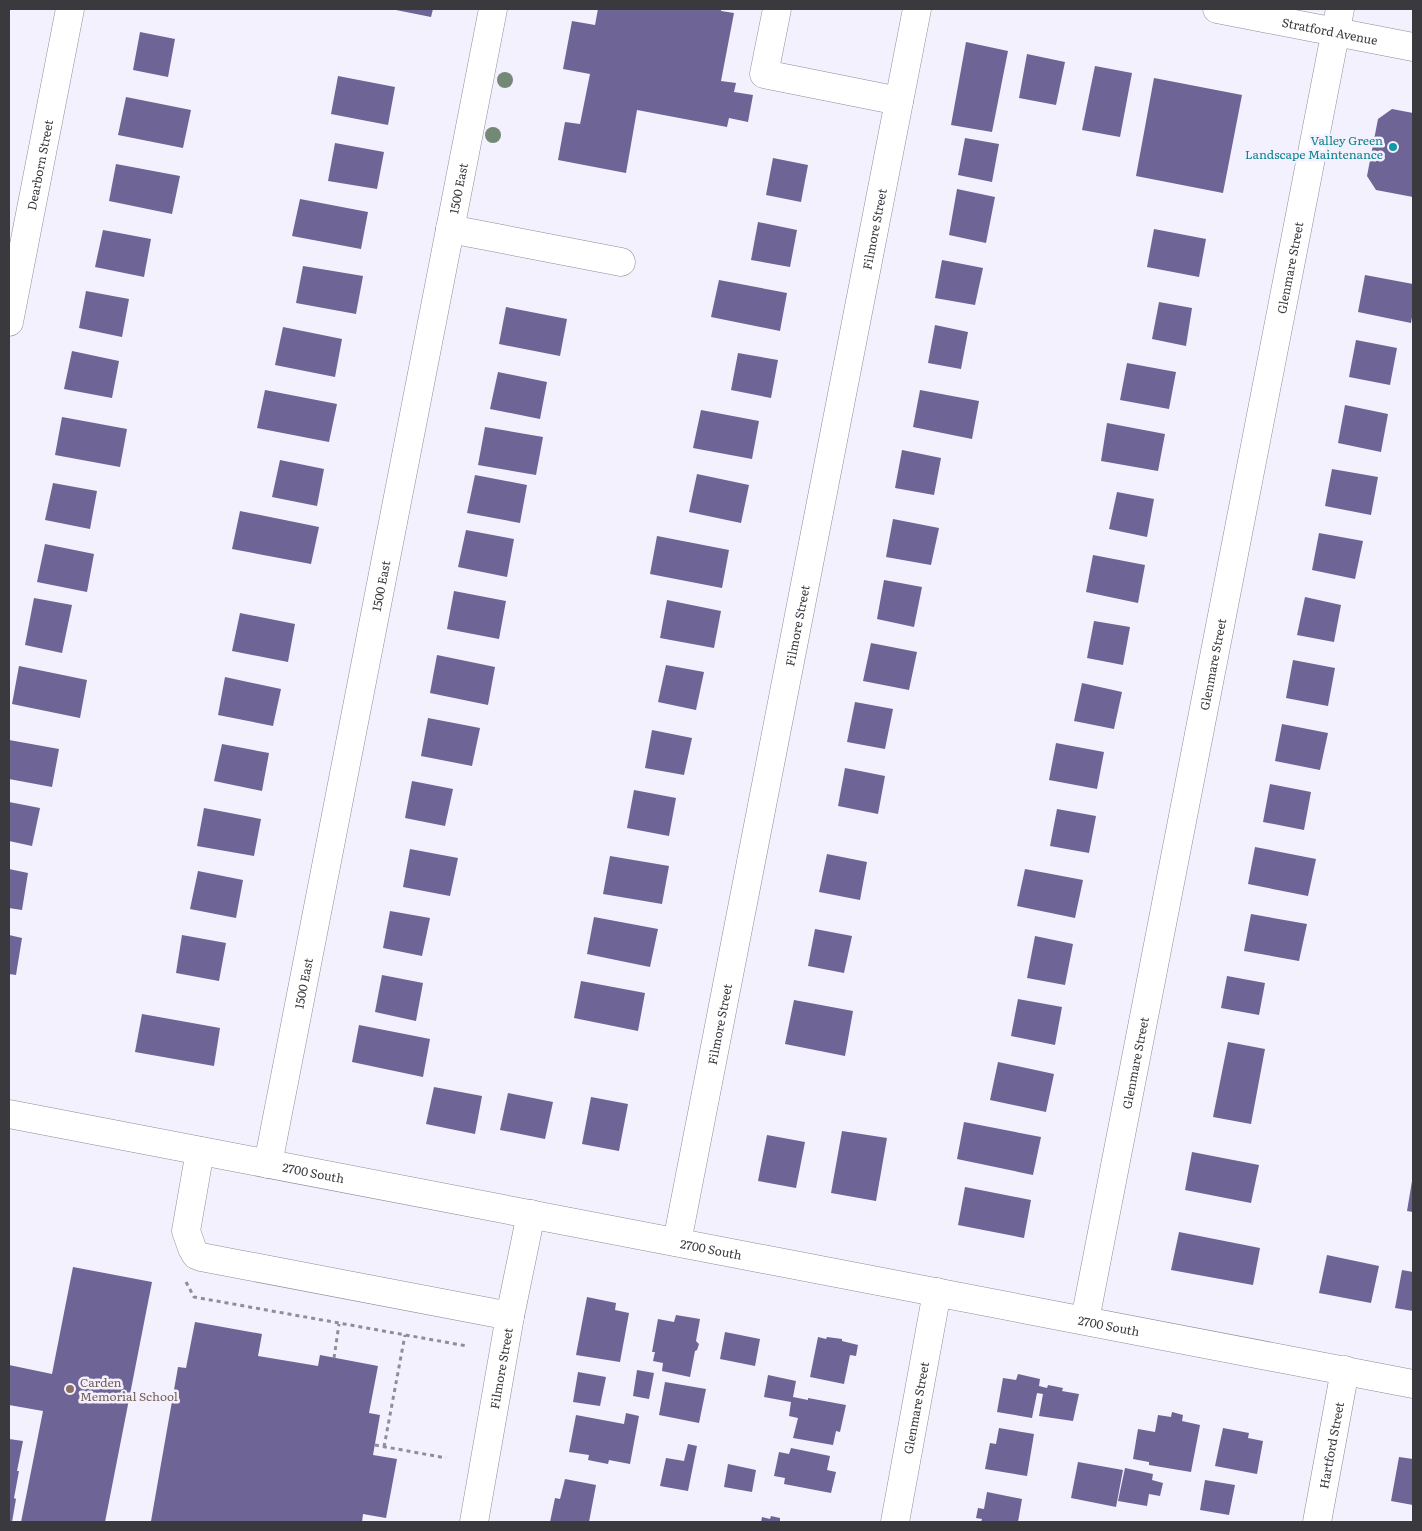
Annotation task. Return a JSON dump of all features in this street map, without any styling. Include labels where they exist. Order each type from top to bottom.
[{"type":"street","name":"Dearborn Street","points":[[9,322],[70,9]]},
{"type":"street","name":"1500 East","points":[[268,1164],[493,9]]},
{"type":"street","points":[[777,9],[764,74],[899,101]]},
{"type":"street","name":"Filmore Street","points":[[677,1242],[917,9]]},
{"type":"street","name":"Stratford Avenue","points":[[1217,9],[1338,20],[1413,47]]},
{"type":"street","name":"Glenmare Street","points":[[1085,1320],[1338,20]]},
{"type":"street","points":[[450,229],[621,262]]},
{"type":"street","name":"2700 South","points":[[9,1114],[1413,1384]]},
{"type":"street","points":[[200,1151],[186,1231],[192,1248],[201,1258],[510,1316]]},
{"type":"street","name":"Filmore Street","points":[[474,1522],[510,1316],[531,1214]]},
{"type":"street","name":"Glenmare Street","points":[[896,1522],[937,1292]]},
{"type":"street","name":"Hartford Street","points":[[1317,1522],[1345,1370]]},
{"type":"path","points":[[334,1358],[339,1324]]},
{"type":"path","points":[[384,1447],[406,1335]]},
{"type":"path","points":[[375,1445],[446,1458]]},
{"type":"building","points":[[391,9],[433,9],[431,17]]},
{"type":"building","points":[[598,9],[721,9],[721,11],[734,13],[721,81],[736,83],[734,92],[753,95],[748,122],[729,118],[727,127],[637,110],[626,173],[558,160],[565,122],[580,124],[590,74],[563,69],[572,21],[595,25]]},
{"type":"building","points":[[140,32],[175,39],[168,77],[133,70]]},
{"type":"building","points":[[966,42],[1008,51],[992,132],[951,125]]},
{"type":"building","points":[[1027,54],[1065,62],[1056,105],[1019,98]]},
{"type":"building","points":[[1095,66],[1132,73],[1120,137],[1082,130]]},
{"type":"building","points":[[338,76],[395,87],[388,125],[331,114]]},
{"type":"building","points":[[1154,78],[1242,95],[1223,193],[1136,176]]},
{"type":"building","points":[[126,97],[191,110],[183,148],[118,135]]},
{"type":"building","name":"Valley Green Landscape Maintenance","points":[[1392,109],[1413,113],[1413,197],[1376,190],[1367,176],[1378,119]]},
{"type":"building","points":[[965,138],[999,144],[992,182],[958,175]]},
{"type":"building","points":[[335,143],[384,152],[377,189],[328,181]]},
{"type":"building","points":[[773,158],[808,165],[801,202],[766,195]]},
{"type":"building","points":[[116,164],[180,176],[172,214],[109,201]]},
{"type":"building","points":[[957,189],[995,197],[986,243],[949,235]]},
{"type":"building","points":[[300,199],[368,212],[361,249],[292,236]]},
{"type":"building","points":[[758,222],[797,230],[790,267],[751,260]]},
{"type":"building","points":[[1154,229],[1206,239],[1199,277],[1147,267]]},
{"type":"building","points":[[103,230],[151,239],[144,277],[95,267]]},
{"type":"building","points":[[942,260],[983,268],[975,305],[935,298]]},
{"type":"building","points":[[303,266],[363,276],[356,314],[296,303]]},
{"type":"building","points":[[1365,275],[1413,284],[1411,323],[1358,312]]},
{"type":"building","points":[[719,280],[787,293],[780,331],[711,317]]},
{"type":"building","points":[[86,291],[129,299],[122,337],[79,328]]},
{"type":"building","points":[[1159,302],[1192,308],[1186,346],[1152,339]]},
{"type":"building","points":[[506,307],[567,319],[560,356],[499,344]]},
{"type":"building","points":[[935,325],[968,332],[961,369],[928,363]]},
{"type":"building","points":[[283,327],[342,339],[335,377],[275,365]]},
{"type":"building","points":[[1356,340],[1397,348],[1390,385],[1349,377]]},
{"type":"building","points":[[72,351],[119,361],[112,398],[64,389]]},
{"type":"building","points":[[738,353],[778,360],[771,398],[731,390]]},
{"type":"building","points":[[1127,363],[1176,372],[1169,409],[1120,400]]},
{"type":"building","points":[[498,372],[547,382],[540,419],[490,409]]},
{"type":"building","points":[[265,390],[337,404],[329,442],[257,428]]},
{"type":"building","points":[[920,390],[979,401],[972,439],[913,427]]},
{"type":"building","points":[[1345,405],[1388,414],[1381,452],[1338,443]]},
{"type":"building","points":[[701,410],[759,421],[752,459],[693,448]]},
{"type":"building","points":[[62,417],[127,429],[120,467],[55,455]]},
{"type":"building","points":[[1107,423],[1165,434],[1158,471],[1101,461]]},
{"type":"building","points":[[485,427],[543,437],[536,475],[478,465]]},
{"type":"building","points":[[902,450],[941,458],[934,495],[895,488]]},
{"type":"building","points":[[280,460],[324,469],[317,506],[272,497]]},
{"type":"building","points":[[1332,469],[1378,477],[1371,515],[1325,506]]},
{"type":"building","points":[[697,474],[749,485],[741,523],[689,512]]},
{"type":"building","points":[[475,475],[527,485],[520,523],[467,513]]},
{"type":"building","points":[[53,483],[97,491],[90,529],[45,520]]},
{"type":"building","points":[[1117,492],[1154,499],[1147,537],[1109,529]]},
{"type":"building","points":[[240,511],[319,527],[311,564],[232,549]]},
{"type":"building","points":[[893,519],[939,528],[931,565],[886,557]]},
{"type":"building","points":[[466,530],[514,539],[507,577],[458,567]]},
{"type":"building","points":[[1319,533],[1363,541],[1355,579],[1312,570]]},
{"type":"building","points":[[657,536],[729,550],[722,588],[650,574]]},
{"type":"building","points":[[45,544],[94,554],[87,592],[37,582]]},
{"type":"building","points":[[1093,555],[1145,565],[1138,603],[1086,592]]},
{"type":"building","points":[[884,580],[922,587],[914,627],[877,619]]},
{"type":"building","points":[[454,591],[506,601],[499,639],[447,629]]},
{"type":"building","points":[[1305,597],[1341,605],[1334,642],[1297,635]]},
{"type":"building","points":[[34,598],[72,605],[62,653],[25,645]]},
{"type":"building","points":[[667,600],[721,611],[714,648],[660,638]]},
{"type":"building","points":[[240,613],[295,624],[288,662],[232,651]]},
{"type":"building","points":[[1094,621],[1130,627],[1123,665],[1087,658]]},
{"type":"building","points":[[871,643],[917,652],[909,690],[863,681]]},
{"type":"building","points":[[437,655],[495,667],[488,705],[430,693]]},
{"type":"building","points":[[1293,660],[1335,668],[1328,706],[1286,698]]},
{"type":"building","points":[[666,665],[704,672],[696,710],[658,702]]},
{"type":"building","points":[[19,666],[87,680],[80,718],[12,704]]},
{"type":"building","points":[[225,677],[281,689],[273,726],[218,715]]},
{"type":"building","points":[[1082,683],[1122,692],[1114,729],[1074,721]]},
{"type":"building","points":[[855,702],[893,709],[885,749],[847,742]]},
{"type":"building","points":[[428,718],[480,728],[472,766],[421,756]]},
{"type":"building","points":[[1282,724],[1328,733],[1320,770],[1275,761]]},
{"type":"building","points":[[652,730],[692,738],[684,775],[645,768]]},
{"type":"building","points":[[9,740],[59,749],[52,787],[9,779]]},
{"type":"building","points":[[1056,743],[1104,752],[1097,789],[1049,780]]},
{"type":"building","points":[[222,744],[269,753],[262,791],[214,781]]},
{"type":"building","points":[[845,768],[885,776],[878,814],[838,806]]},
{"type":"building","points":[[412,781],[453,789],[445,826],[405,818]]},
{"type":"building","points":[[1270,784],[1311,792],[1304,830],[1263,822]]},
{"type":"building","points":[[634,790],[676,798],[669,836],[627,828]]},
{"type":"building","points":[[9,802],[40,808],[32,846],[9,841]]},
{"type":"building","points":[[204,808],[261,819],[254,856],[197,846]]},
{"type":"building","points":[[1057,809],[1096,816],[1089,853],[1050,846]]},
{"type":"building","points":[[1255,847],[1316,859],[1308,896],[1248,884]]},
{"type":"building","points":[[410,849],[458,858],[450,896],[403,887]]},
{"type":"building","points":[[827,854],[867,862],[860,900],[819,892]]},
{"type":"building","points":[[610,856],[669,866],[662,904],[603,894]]},
{"type":"building","points":[[9,869],[28,873],[22,910],[9,908]]},
{"type":"building","points":[[1025,869],[1083,880],[1075,918],[1017,906]]},
{"type":"building","points":[[198,871],[243,880],[236,918],[190,909]]},
{"type":"building","points":[[390,911],[430,918],[422,956],[383,948]]},
{"type":"building","points":[[1251,914],[1307,924],[1299,961],[1244,951]]},
{"type":"building","points":[[594,917],[658,929],[650,967],[587,954]]},
{"type":"building","points":[[815,929],[852,936],[844,973],[808,966]]},
{"type":"building","points":[[9,935],[22,938],[16,975],[9,974]]},
{"type":"building","points":[[182,935],[226,943],[219,981],[176,973]]},
{"type":"building","points":[[1035,936],[1073,944],[1065,985],[1027,978]]},
{"type":"building","points":[[382,975],[423,983],[416,1021],[375,1012]]},
{"type":"building","points":[[1227,976],[1265,983],[1259,1015],[1221,1008]]},
{"type":"building","points":[[581,981],[645,993],[638,1031],[574,1018]]},
{"type":"building","points":[[1018,999],[1062,1007],[1055,1045],[1011,1036]]},
{"type":"building","points":[[794,1000],[853,1011],[845,1056],[785,1044]]},
{"type":"building","points":[[142,1014],[220,1028],[214,1066],[135,1052]]},
{"type":"building","points":[[359,1025],[430,1039],[423,1077],[352,1062]]},
{"type":"building","points":[[1228,1042],[1265,1049],[1251,1124],[1213,1117]]},
{"type":"building","points":[[998,1062],[1054,1074],[1046,1112],[990,1100]]},
{"type":"building","points":[[434,1087],[482,1096],[475,1134],[426,1124]]},
{"type":"building","points":[[508,1093],[553,1102],[545,1139],[500,1130]]},
{"type":"building","points":[[591,1097],[628,1104],[619,1151],[582,1144]]},
{"type":"building","points":[[964,1122],[1041,1137],[1033,1175],[957,1159]]},
{"type":"building","points":[[842,1131],[887,1138],[876,1201],[831,1193]]},
{"type":"building","points":[[767,1135],[805,1142],[796,1188],[758,1181]]},
{"type":"building","points":[[1192,1152],[1259,1165],[1251,1203],[1185,1190]]},
{"type":"building","points":[[1413,1182],[1413,1212],[1407,1211]]},
{"type":"building","points":[[965,1187],[1031,1200],[1024,1238],[958,1225]]},
{"type":"building","points":[[1179,1232],[1260,1248],[1253,1285],[1171,1270]]},
{"type":"building","points":[[1327,1255],[1379,1266],[1371,1303],[1319,1293]]},
{"type":"building","name":"Carden Memorial School","points":[[73,1267],[152,1282],[105,1522],[21,1522],[43,1411],[9,1405],[9,1365],[52,1374]]},
{"type":"building","points":[[1402,1270],[1413,1272],[1413,1311],[1395,1308]]},
{"type":"building","points":[[587,1297],[616,1303],[615,1310],[629,1313],[620,1362],[576,1355]]},
{"type":"building","points":[[676,1315],[700,1319],[696,1341],[699,1344],[695,1351],[690,1377],[662,1371],[663,1363],[653,1361],[655,1352],[652,1352],[658,1319],[674,1322]]},
{"type":"building","points":[[195,1322],[262,1334],[258,1356],[318,1366],[320,1355],[378,1366],[369,1413],[380,1415],[373,1455],[397,1459],[386,1518],[363,1514],[362,1522],[151,1521],[178,1367],[186,1368]]},
{"type":"building","points":[[725,1332],[760,1339],[755,1366],[720,1359]]},
{"type":"building","points":[[818,1337],[842,1339],[842,1341],[858,1345],[856,1356],[850,1355],[844,1384],[810,1377]]},
{"type":"building","points":[[637,1370],[654,1373],[649,1399],[633,1396]]},
{"type":"building","points":[[578,1372],[606,1377],[600,1406],[573,1402]]},
{"type":"building","points":[[1018,1374],[1040,1379],[1039,1386],[1047,1388],[1048,1385],[1063,1388],[1062,1391],[1079,1394],[1073,1421],[1039,1416],[1043,1394],[1037,1393],[1032,1418],[997,1412],[1003,1378],[1016,1380]]},
{"type":"building","points":[[768,1375],[796,1381],[793,1397],[846,1405],[840,1432],[836,1431],[833,1445],[793,1438],[798,1418],[789,1416],[791,1402],[764,1397]]},
{"type":"building","points":[[665,1382],[706,1389],[699,1423],[659,1415]]},
{"type":"building","points":[[1172,1412],[1183,1415],[1182,1421],[1200,1425],[1191,1472],[1149,1465],[1149,1462],[1133,1459],[1138,1429],[1155,1432],[1158,1415],[1171,1417]]},
{"type":"building","points":[[626,1413],[639,1416],[630,1464],[609,1460],[608,1464],[588,1460],[589,1455],[569,1452],[576,1415],[624,1424]]},
{"type":"building","points":[[999,1428],[1034,1434],[1027,1476],[985,1469],[990,1443],[996,1444]]},
{"type":"building","points":[[1223,1428],[1249,1433],[1248,1438],[1263,1441],[1257,1474],[1215,1466]]},
{"type":"building","points":[[9,1439],[23,1441],[17,1471],[19,1471],[12,1522],[9,1522]]},
{"type":"building","points":[[688,1444],[697,1446],[688,1491],[660,1486],[666,1458],[684,1461]]},
{"type":"building","points":[[791,1448],[830,1456],[827,1470],[836,1472],[831,1493],[784,1484],[785,1478],[774,1476],[779,1452],[789,1454]]},
{"type":"building","points":[[1399,1457],[1413,1459],[1413,1505],[1391,1501]]},
{"type":"building","points":[[1078,1462],[1123,1470],[1116,1507],[1071,1498]]},
{"type":"building","points":[[728,1464],[756,1470],[752,1492],[724,1487]]},
{"type":"building","points":[[1125,1468],[1153,1474],[1152,1480],[1163,1483],[1160,1496],[1149,1494],[1147,1506],[1118,1501]]},
{"type":"building","points":[[565,1479],[596,1485],[589,1522],[550,1522],[555,1498],[560,1499]]},
{"type":"building","points":[[1205,1480],[1235,1485],[1229,1515],[1200,1510]]},
{"type":"building","points":[[987,1492],[1022,1499],[1018,1522],[981,1522],[982,1519],[976,1518],[978,1508],[984,1509]]},
{"type":"building","points":[[771,1516],[780,1518],[780,1522],[761,1522],[762,1517],[770,1519]]},
{"type":"place","name":"Valley Green Landscape Maintenance","points":[[1393,147]]},
{"type":"place","name":"Carden Memorial School","points":[[70,1389]]}]
